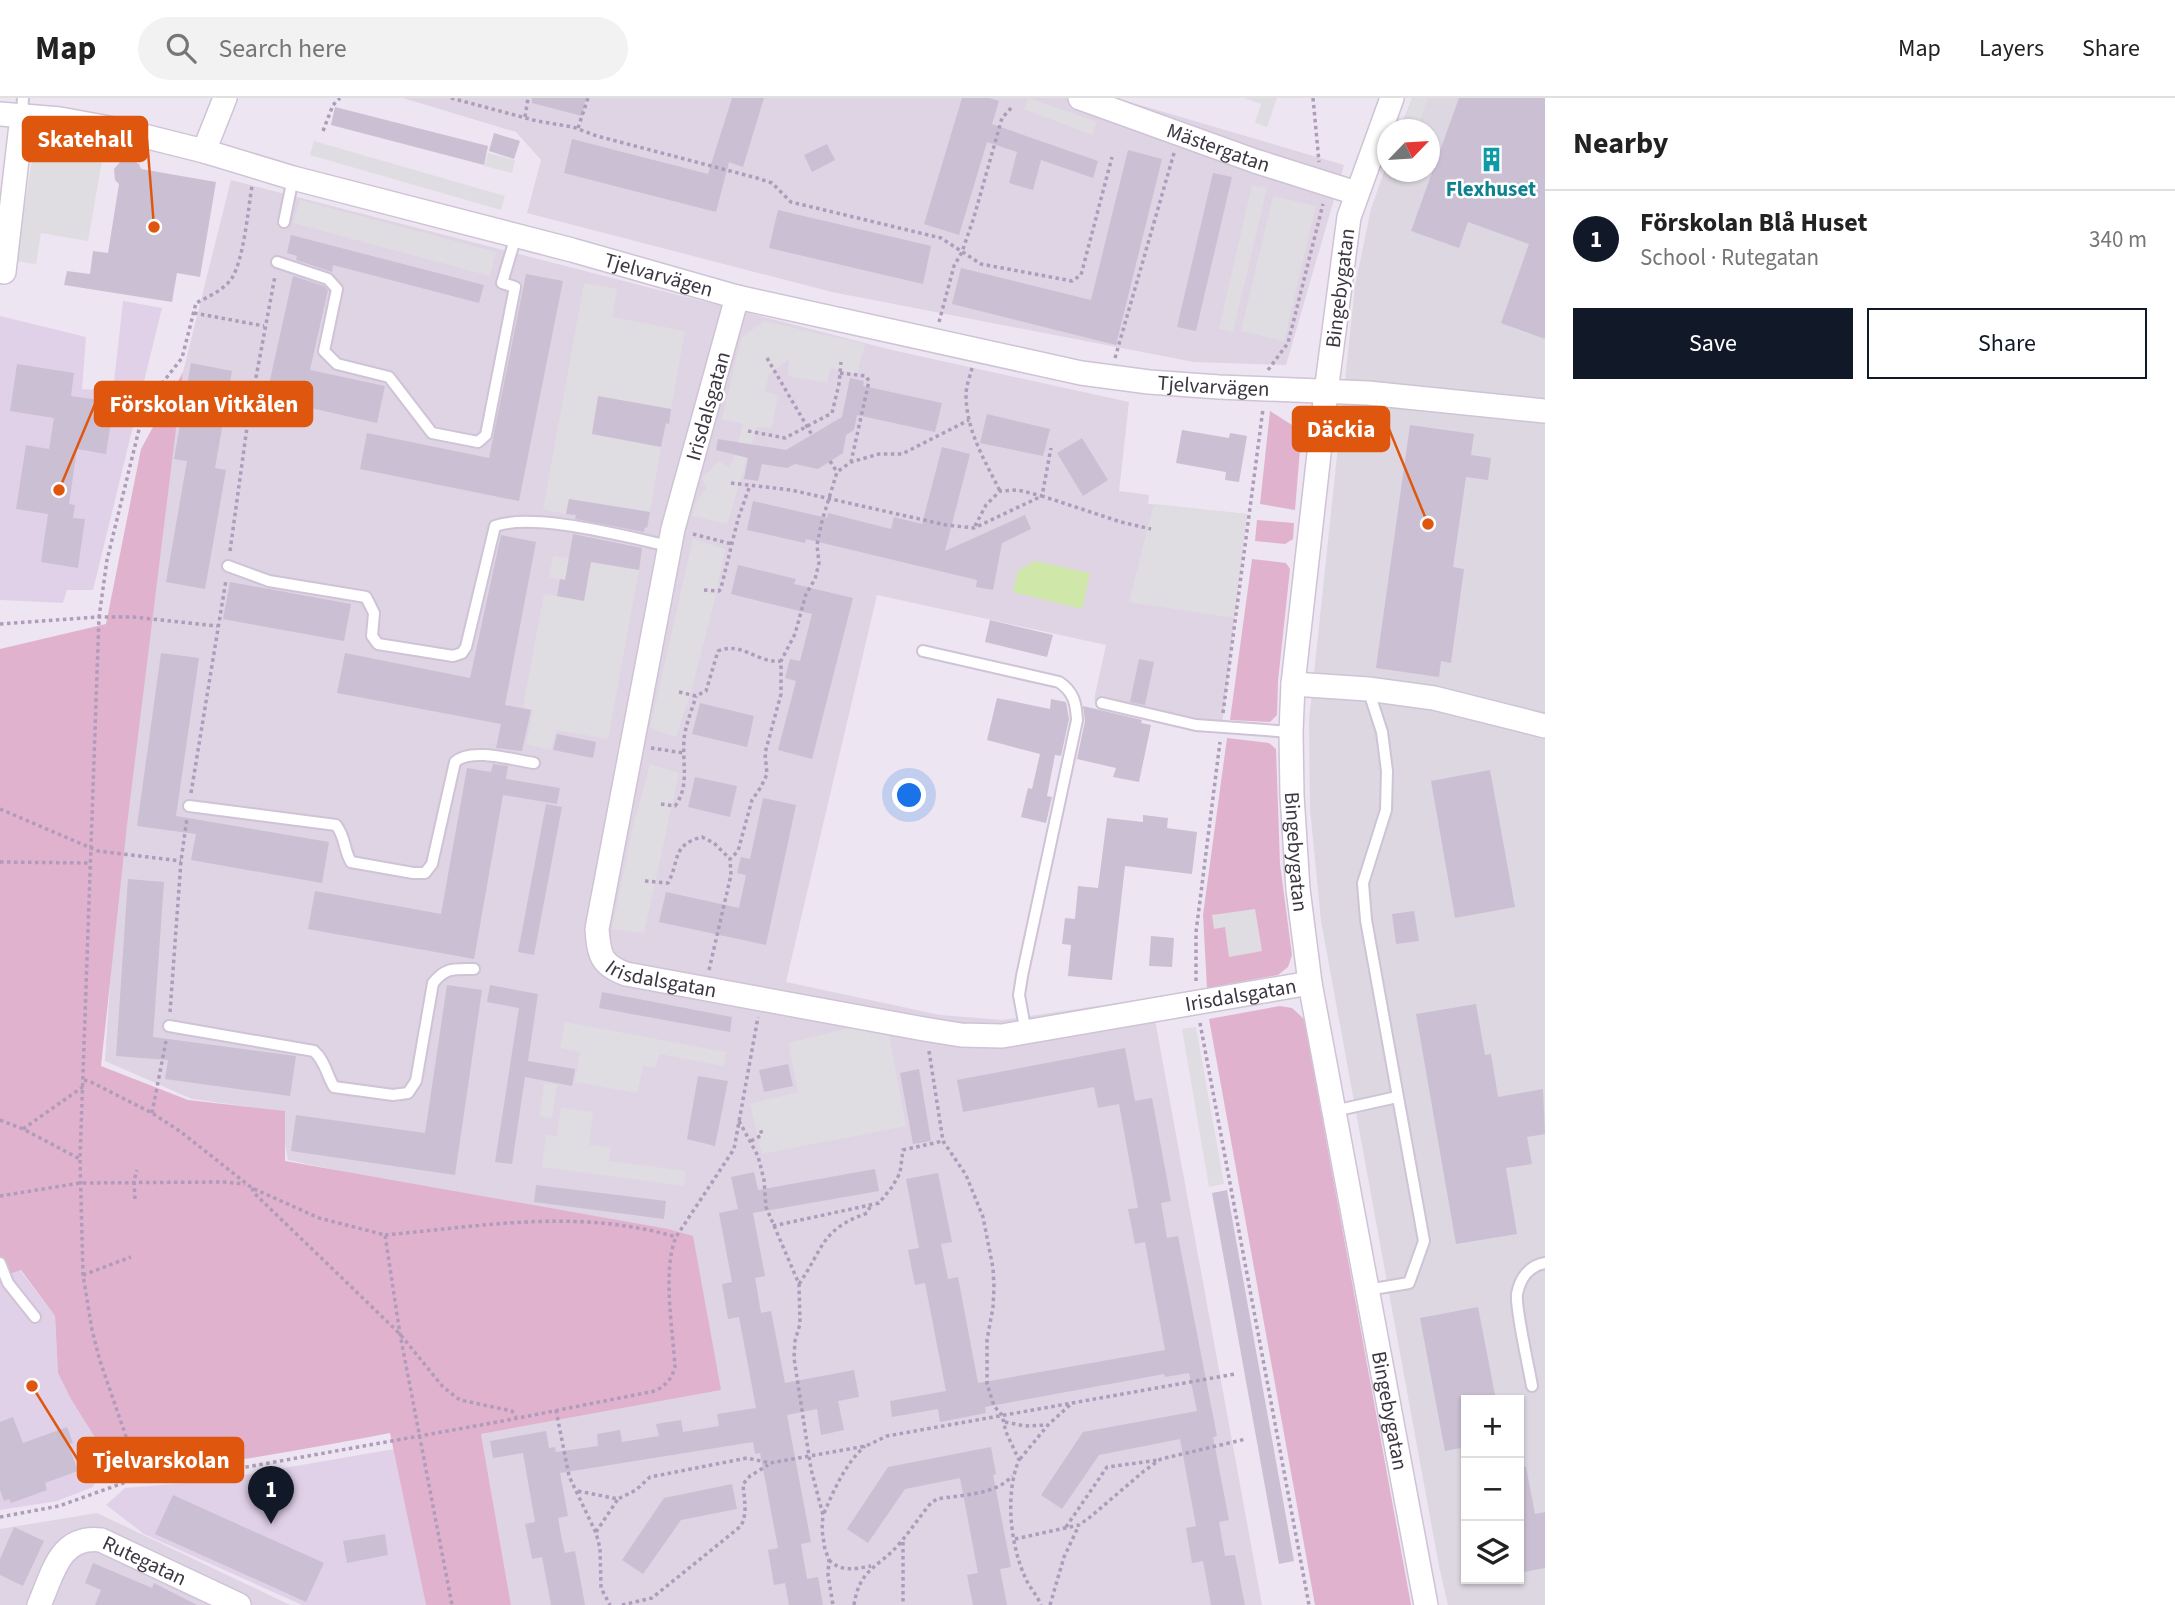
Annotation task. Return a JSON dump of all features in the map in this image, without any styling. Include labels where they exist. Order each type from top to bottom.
[{"type":"street","points":[[204,150],[225,98]]},
{"type":"street","name":"Mästergatan","points":[[1080,98],[1356,193]]},
{"type":"street","name":"Bingebygatan","points":[[1392,98],[1349,217],[1293,684],[1291,732],[1298,889],[1310,984],[1426,1605]]},
{"type":"street","points":[[4,272],[15,109]]},
{"type":"street","name":"Tjelvarvägen","points":[[15,109],[204,150],[293,178],[737,297],[977,351],[1110,377],[1219,387],[1368,393],[1545,411]]},
{"type":"street","name":"Irisdalsgatan","points":[[737,297],[672,538],[597,929],[598,947],[604,962],[614,970],[705,990],[961,1035],[1026,1034],[1310,984]]},
{"type":"street","points":[[1293,684],[1434,698],[1545,726]]},
{"type":"street","name":"Rutegatan","points":[[39,1605],[60,1556],[71,1546],[91,1539],[101,1541],[239,1605]]},
{"type":"lane","points":[[284,222],[293,178]]},
{"type":"lane","points":[[277,262],[328,278],[337,289],[324,351],[337,364],[389,377],[432,433],[478,442],[486,435],[503,354],[515,287],[502,283],[516,236]]},
{"type":"lane","points":[[229,566],[270,581],[366,597],[374,613],[372,636],[378,644],[453,656],[467,648],[495,526],[508,521],[523,521],[672,538]]},
{"type":"lane","points":[[922,651],[1059,682],[1069,688],[1076,703],[1077,720],[1019,995],[1026,1034]]},
{"type":"lane","points":[[1367,1290],[1409,1283],[1424,1241],[1368,932],[1363,883],[1386,810],[1387,771],[1382,732],[1368,690]]},
{"type":"lane","points":[[1102,703],[1196,725],[1291,732]]},
{"type":"lane","points":[[189,806],[336,825],[345,836],[345,851],[351,862],[425,873],[432,864],[455,762],[462,756],[473,754],[534,763]]},
{"type":"lane","points":[[169,1027],[314,1051],[324,1060],[327,1075],[334,1087],[393,1095],[408,1093],[416,1081],[433,983],[442,972],[456,968],[474,969]]},
{"type":"lane","points":[[1334,1111],[1397,1097]]},
{"type":"lane","points":[[0,1263],[8,1283],[35,1317]]},
{"type":"lane","points":[[1532,1386],[1517,1296],[1524,1276],[1537,1265],[1545,1263]]},
{"type":"path","points":[[323,131],[333,105],[340,98]]},
{"type":"path","points":[[451,98],[578,128],[597,136],[757,178],[772,183],[792,202],[941,238],[981,264],[1072,281],[1081,275],[1112,157]]},
{"type":"path","points":[[525,117],[528,98]]},
{"type":"path","points":[[578,128],[588,98]]},
{"type":"path","points":[[1309,1605],[1196,1003],[1196,932],[1247,513],[1268,366],[1288,343],[1326,183],[1319,163],[1313,98]]},
{"type":"path","points":[[935,342],[951,276],[974,217],[1002,118],[1012,107]]},
{"type":"path","points":[[1110,377],[1180,134]]},
{"type":"path","points":[[140,1476],[100,1361],[83,1275],[79,1183],[99,617],[107,560],[145,405],[182,358],[196,303],[217,293],[232,279],[239,258],[255,166]]},
{"type":"path","points":[[152,1113],[169,1027],[171,968],[189,806],[229,566],[248,420],[277,262]]},
{"type":"path","points":[[194,313],[265,326]]},
{"type":"path","points":[[977,351],[966,393],[969,420],[977,446],[1000,491]]},
{"type":"path","points":[[767,358],[812,435]]},
{"type":"path","points":[[748,431],[785,438],[832,413],[841,362]]},
{"type":"path","points":[[840,373],[866,376],[869,381],[851,462]]},
{"type":"path","points":[[730,859],[738,851],[752,800],[767,774],[765,753],[781,694],[781,661],[795,634],[806,594],[815,579],[819,563],[817,545],[837,472],[851,462],[879,454],[902,454],[969,420]]},
{"type":"path","points":[[1042,495],[1051,448]]},
{"type":"path","points":[[830,461],[837,472]]},
{"type":"path","points":[[731,484],[791,490],[974,528],[1042,495]]},
{"type":"path","points":[[704,590],[719,592],[750,485]]},
{"type":"path","points":[[974,528],[986,505],[1000,491],[1018,490],[1152,529]]},
{"type":"path","points":[[672,538],[732,544]]},
{"type":"path","points":[[0,624],[99,617],[178,620],[217,626]]},
{"type":"path","points":[[679,692],[696,696],[706,691],[718,651],[722,649],[743,650],[767,662],[781,661]]},
{"type":"path","points":[[661,804],[675,806],[680,799],[686,764],[684,738],[696,696]]},
{"type":"path","points":[[632,744],[684,753]]},
{"type":"path","points":[[0,808],[98,851],[181,861]]},
{"type":"path","points":[[645,881],[668,883],[678,850],[702,837],[714,843],[730,859],[731,875],[705,990]]},
{"type":"path","points":[[0,862],[90,863]]},
{"type":"path","points":[[0,1517],[60,1506],[140,1476],[242,1468],[655,1391],[671,1379],[675,1367],[669,1270],[671,1250],[676,1237],[734,1149],[761,1000]]},
{"type":"path","points":[[924,1029],[943,1141],[966,1175],[983,1217],[994,1287],[987,1340],[987,1384],[1019,1460]]},
{"type":"path","points":[[23,1129],[84,1083],[91,1082],[152,1113],[246,1184],[318,1218],[385,1235],[550,1220],[603,1222],[676,1237]]},
{"type":"path","points":[[738,1119],[751,1141],[764,1180],[766,1207],[799,1284],[800,1324],[795,1340],[794,1358],[811,1469],[823,1515],[825,1550],[836,1567],[848,1569],[873,1566]]},
{"type":"path","points":[[0,1120],[80,1159]]},
{"type":"path","points":[[751,1141],[762,1135],[760,1128]]},
{"type":"path","points":[[773,1226],[870,1207],[878,1203],[900,1173],[903,1150],[943,1141]]},
{"type":"path","points":[[135,1199],[134,1181],[137,1170]]},
{"type":"path","points":[[0,1196],[79,1183],[134,1181],[246,1184]]},
{"type":"path","points":[[253,1188],[254,1193],[400,1334],[449,1392],[460,1400],[512,1411],[516,1418]]},
{"type":"path","points":[[799,1284],[829,1235],[849,1220],[867,1213],[870,1207]]},
{"type":"path","points":[[385,1235],[400,1334],[452,1605]]},
{"type":"path","points":[[83,1275],[131,1257]]},
{"type":"path","points":[[648,1605],[652,1598],[741,1526],[746,1507],[743,1484],[770,1463],[866,1446],[887,1436],[1235,1374]]},
{"type":"path","points":[[854,1605],[858,1585],[873,1566],[885,1558],[902,1539],[930,1503],[937,1499],[996,1488],[1006,1483],[1019,1460],[1048,1425],[1073,1402]]},
{"type":"path","points":[[556,1409],[569,1476],[578,1491],[600,1548],[601,1588],[610,1604],[619,1605],[652,1598]]},
{"type":"path","points":[[1003,1422],[1025,1426],[1048,1425]]},
{"type":"path","points":[[1065,1528],[1107,1467],[1161,1459],[1246,1439]]},
{"type":"path","points":[[823,1515],[849,1464],[866,1446]]},
{"type":"path","points":[[596,1533],[618,1499],[636,1490],[650,1477],[747,1458],[770,1463]]},
{"type":"path","points":[[1015,1539],[1079,1525],[1161,1459]]},
{"type":"path","points":[[1013,1474],[1010,1509],[1015,1539],[1025,1577],[1041,1605]]},
{"type":"path","points":[[578,1491],[618,1499]]},
{"type":"path","points":[[1050,1605],[1064,1558],[1079,1525]]},
{"type":"path","points":[[902,1539],[903,1605]]},
{"type":"path","points":[[829,1559],[828,1575],[833,1605]]},
{"type":"shaded area","points":[[403,98],[1116,98],[1344,165],[1286,365],[1194,362],[832,292],[527,213],[541,160],[516,132]]},
{"type":"shaded area","points":[[1029,98],[1097,122],[1092,135],[1024,109]]},
{"type":"shaded area","points":[[1244,98],[1277,98],[1267,127],[1255,123],[1261,104]]},
{"type":"shaded area","points":[[1412,98],[1545,98],[1545,1605],[1448,1605],[1321,921],[1310,808],[1309,721],[1355,286],[1371,209],[1380,182],[1440,182],[1440,119],[1404,119]]},
{"type":"shaded area","points":[[1413,98],[1428,98],[1421,119],[1405,119]]},
{"type":"shaded area","points":[[314,141],[505,196],[501,210],[310,155]]},
{"type":"shaded area","points":[[35,143],[103,155],[88,241],[41,233],[36,264],[15,261]]},
{"type":"shaded area","points":[[488,153],[515,160],[512,173],[484,166]]},
{"type":"shaded area","points":[[231,180],[892,350],[1129,402],[1119,491],[1149,495],[1148,504],[1247,514],[1222,725],[1094,700],[1106,645],[877,595],[786,982],[940,1015],[1003,1020],[1151,998],[1262,1605],[511,1605],[481,1434],[720,1390],[551,1216],[288,1160],[279,1111],[192,1099],[105,1061],[120,831],[183,372]]},
{"type":"shaded area","points":[[1252,185],[1267,188],[1233,332],[1219,329]]},
{"type":"shaded area","points":[[1273,196],[1316,206],[1284,341],[1241,331]]},
{"type":"shaded area","points":[[300,200],[496,252],[490,276],[293,223]]},
{"type":"shaded area","points":[[584,283],[617,289],[612,317],[685,331],[671,409],[598,397],[592,434],[661,447],[650,512],[569,499],[566,514],[543,509]]},
{"type":"shaded area","points":[[123,301],[162,308],[93,590],[67,590],[63,603],[0,600],[0,316],[86,337],[82,389],[113,391]]},
{"type":"shaded area","points":[[764,321],[865,344],[857,374],[831,368],[827,383],[788,376],[789,359],[769,374],[765,392],[778,395],[772,428],[757,427],[727,524],[692,516],[696,501],[707,488],[702,478],[719,461],[729,468],[734,458],[743,424],[722,419],[741,338]]},
{"type":"shaded area","points":[[183,372],[127,825],[101,1066],[188,1100],[285,1111],[285,1161],[668,1229],[693,1236],[721,1390],[481,1434],[511,1605],[426,1605],[390,1433],[224,1462],[123,1472],[106,1455],[58,1373],[55,1316],[21,1270],[0,1277],[0,649],[106,624],[141,449]]},
{"type":"shaded area","points":[[1270,411],[1292,425],[1300,449],[1295,510],[1260,504]]},
{"type":"shaded area","points":[[1154,504],[1247,514],[1235,618],[1129,602]]},
{"type":"shaded area","points":[[1257,520],[1294,523],[1293,539],[1285,544],[1255,541]]},
{"type":"shaded area","points":[[693,539],[725,549],[692,688],[676,737],[650,728]]},
{"type":"shaded area","points":[[553,556],[639,570],[608,739],[556,730],[551,750],[526,744],[533,710],[523,707],[544,594],[584,600],[587,584],[549,577]]},
{"type":"shaded area","points":[[1252,559],[1286,563],[1290,569],[1277,715],[1270,722],[1230,720]]},
{"type":"shaded area","points":[[1035,561],[1090,573],[1082,609],[1013,592],[1018,571]]},
{"type":"shaded area","points":[[1227,738],[1269,743],[1276,749],[1280,864],[1292,955],[1288,967],[1278,975],[1207,988],[1203,915]]},
{"type":"shaded area","points":[[650,764],[679,773],[644,933],[612,929],[633,826]]},
{"type":"shaded area","points":[[1255,909],[1262,951],[1229,957],[1225,927],[1214,929],[1212,915]]},
{"type":"shaded area","points":[[1280,1006],[1292,1008],[1304,1019],[1411,1605],[1315,1605],[1209,1019]]},
{"type":"shaded area","points":[[565,1022],[726,1052],[724,1066],[659,1054],[656,1068],[643,1066],[637,1093],[575,1082],[580,1052],[560,1048]]},
{"type":"shaded area","points":[[1196,1027],[1224,1184],[1209,1187],[1182,1029]]},
{"type":"shaded area","points":[[851,1028],[889,1035],[906,1126],[762,1154],[750,1104],[798,1092],[788,1043]]},
{"type":"shaded area","points":[[544,1083],[557,1085],[552,1118],[540,1116]]},
{"type":"shaded area","points":[[561,1108],[593,1112],[589,1145],[611,1148],[609,1161],[686,1171],[684,1186],[542,1167],[546,1135],[557,1136]]},
{"type":"shaded area","points":[[20,1270],[55,1316],[58,1373],[106,1455],[93,1487],[57,1501],[0,1510],[0,1277]]},
{"type":"shaded area","points":[[394,1449],[426,1605],[302,1605],[144,1534],[106,1505],[125,1488],[210,1481]]},
{"type":"shaded area","points":[[97,1513],[290,1605],[0,1605],[0,1529]]},
{"type":"building","points":[[532,98],[586,98],[582,116],[532,103]]},
{"type":"building","points":[[732,98],[764,98],[743,167],[729,162],[716,212],[564,173],[572,139],[708,174]]},
{"type":"building","points":[[962,98],[989,98],[999,101],[992,124],[1098,161],[1093,178],[1041,160],[1033,190],[1009,183],[1017,152],[987,142],[959,235],[924,224]]},
{"type":"building","name":"Flexhuset","points":[[1459,98],[1545,98],[1545,339],[1501,323],[1529,244],[1468,222],[1459,248],[1411,231],[1429,182],[1440,182],[1440,151]]},
{"type":"building","points":[[335,107],[488,146],[484,165],[331,125]]},
{"type":"building","points":[[494,133],[520,141],[514,159],[489,151]]},
{"type":"building","points":[[827,144],[835,160],[812,172],[804,155]]},
{"type":"building","points":[[1128,150],[1162,159],[1116,345],[952,304],[961,268],[1091,300]]},
{"type":"building","points":[[131,159],[139,164],[141,169],[216,182],[200,277],[177,273],[172,302],[64,285],[67,271],[90,274],[93,251],[108,253],[119,184],[115,180],[114,169],[121,161]]},
{"type":"building","points":[[1213,173],[1232,177],[1196,331],[1177,327]]},
{"type":"building","points":[[778,210],[931,246],[923,284],[769,248]]},
{"type":"building","points":[[291,235],[484,285],[479,303],[333,265],[332,272],[296,260],[297,256],[287,253]]},
{"type":"building","points":[[526,274],[563,281],[519,501],[360,469],[367,433],[489,458]]},
{"type":"building","points":[[293,276],[324,286],[328,290],[310,370],[385,386],[377,423],[266,398]]},
{"type":"building","points":[[191,363],[232,371],[215,468],[226,470],[205,589],[166,582],[187,461],[174,459]]},
{"type":"building","points":[[17,364],[74,373],[71,396],[114,402],[106,454],[77,449],[69,504],[75,505],[73,518],[85,519],[78,568],[41,562],[48,514],[16,509],[26,445],[49,449],[54,418],[10,411]]},
{"type":"building","points":[[850,378],[864,381],[863,386],[942,403],[935,432],[857,415],[854,430],[846,435],[843,453],[818,469],[795,464],[787,468],[762,464],[758,481],[744,479],[748,458],[716,450],[718,439],[786,450],[842,417]]},
{"type":"building","points":[[598,396],[671,409],[661,447],[592,434]]},
{"type":"building","points":[[987,414],[1050,429],[1043,456],[980,443]]},
{"type":"building","points":[[1410,425],[1474,434],[1471,455],[1491,458],[1488,480],[1466,477],[1453,567],[1464,569],[1451,663],[1441,661],[1439,677],[1376,668]]},
{"type":"building","points":[[1182,430],[1229,438],[1230,433],[1247,436],[1239,482],[1225,480],[1226,472],[1176,463]]},
{"type":"building","points":[[1082,438],[1108,480],[1083,496],[1057,453]]},
{"type":"building","points":[[942,447],[970,454],[945,551],[1025,515],[1031,529],[1002,543],[993,590],[976,587],[977,580],[806,539],[805,543],[747,530],[753,501],[827,518],[828,513],[891,529],[894,517],[922,524]]},
{"type":"building","points":[[569,499],[650,512],[647,528],[645,527],[644,532],[575,519],[576,515],[566,514]]},
{"type":"building","points":[[573,534],[642,548],[639,570],[591,562],[584,601],[557,596],[560,579],[565,580]]},
{"type":"building","points":[[501,535],[536,542],[505,705],[531,710],[522,751],[496,748],[501,724],[337,693],[345,653],[470,678]]},
{"type":"building","points":[[738,565],[796,579],[794,584],[853,598],[812,759],[778,750],[796,681],[785,678],[790,659],[800,661],[812,614],[731,594]]},
{"type":"building","points":[[230,582],[351,604],[344,641],[223,619]]},
{"type":"building","points":[[990,620],[1053,635],[1047,657],[985,642]]},
{"type":"building","points":[[161,653],[199,658],[176,816],[329,842],[322,883],[191,860],[196,834],[137,826]]},
{"type":"building","points":[[1139,659],[1154,662],[1145,705],[1130,702]]},
{"type":"building","points":[[997,698],[1050,709],[1051,699],[1066,702],[1069,719],[1061,756],[1055,755],[1047,796],[1052,797],[1046,823],[1021,817],[1028,788],[1032,789],[1040,754],[987,740]]},
{"type":"building","points":[[700,703],[754,716],[747,747],[692,734]]},
{"type":"building","points":[[1083,706],[1142,720],[1141,723],[1151,725],[1139,782],[1113,777],[1116,768],[1077,759],[1085,721]]},
{"type":"building","points":[[557,734],[596,742],[593,758],[553,750]]},
{"type":"building","points":[[493,764],[508,766],[506,779],[560,788],[557,804],[503,795],[474,959],[308,929],[315,891],[441,914],[467,768],[491,772]]},
{"type":"building","points":[[1490,770],[1515,907],[1455,918],[1431,781]]},
{"type":"building","points":[[695,777],[737,786],[730,817],[688,807]]},
{"type":"building","points":[[763,798],[796,805],[766,945],[659,922],[666,892],[739,908],[746,875],[737,873],[741,857],[750,859]]},
{"type":"building","points":[[546,804],[562,807],[534,955],[518,952]]},
{"type":"building","points":[[1143,815],[1168,818],[1167,828],[1197,832],[1192,874],[1125,866],[1112,980],[1068,976],[1071,945],[1062,944],[1065,918],[1075,919],[1078,886],[1098,888],[1107,818],[1143,822]]},
{"type":"building","points":[[128,879],[164,882],[153,1037],[296,1056],[290,1096],[165,1079],[168,1060],[116,1056]]},
{"type":"building","points":[[1414,911],[1419,941],[1396,944],[1392,914]]},
{"type":"building","points":[[1151,936],[1174,938],[1172,967],[1149,966]]},
{"type":"building","points":[[447,985],[482,990],[455,1175],[291,1151],[296,1115],[425,1133]]},
{"type":"building","points":[[490,985],[538,994],[528,1061],[575,1069],[572,1086],[525,1077],[512,1164],[495,1162],[519,1008],[487,1002]]},
{"type":"building","points":[[602,992],[732,1017],[730,1032],[599,1008]]},
{"type":"building","points":[[1476,1004],[1485,1055],[1491,1054],[1498,1097],[1543,1089],[1545,1134],[1527,1137],[1532,1164],[1506,1168],[1517,1234],[1456,1244],[1416,1014]]},
{"type":"building","points":[[1125,1048],[1135,1101],[1152,1098],[1171,1201],[1161,1203],[1167,1238],[1178,1236],[1217,1436],[1213,1437],[1229,1520],[1219,1522],[1225,1556],[1235,1555],[1245,1605],[1211,1605],[1203,1561],[1192,1563],[1186,1528],[1196,1526],[1180,1439],[1099,1455],[1062,1509],[1041,1495],[1083,1432],[1197,1411],[1189,1373],[1165,1377],[1164,1374],[985,1407],[986,1413],[940,1422],[938,1409],[892,1417],[890,1401],[946,1391],[925,1283],[915,1285],[908,1250],[919,1248],[906,1179],[938,1173],[952,1242],[941,1244],[948,1279],[958,1277],[978,1383],[1165,1350],[1145,1242],[1135,1244],[1128,1209],[1138,1208],[1119,1104],[1098,1108],[1094,1087],[963,1112],[957,1080]]},
{"type":"building","points":[[788,1064],[793,1086],[764,1092],[759,1070]]},
{"type":"building","points":[[919,1069],[931,1141],[913,1144],[900,1073]]},
{"type":"building","points":[[698,1076],[728,1081],[715,1146],[687,1139]]},
{"type":"building","points":[[875,1169],[879,1191],[753,1213],[765,1276],[755,1278],[761,1313],[771,1311],[785,1383],[854,1370],[859,1397],[838,1401],[844,1430],[821,1435],[817,1409],[787,1415],[811,1542],[801,1544],[807,1579],[818,1577],[823,1605],[789,1605],[785,1583],[774,1585],[768,1550],[778,1548],[760,1453],[755,1454],[753,1442],[560,1473],[568,1516],[558,1518],[561,1535],[565,1553],[575,1551],[585,1605],[551,1605],[542,1557],[532,1559],[525,1524],[535,1522],[523,1453],[493,1458],[490,1441],[546,1431],[549,1448],[555,1447],[556,1452],[598,1446],[597,1434],[620,1430],[622,1442],[659,1436],[656,1424],[681,1420],[683,1432],[719,1426],[717,1414],[756,1408],[739,1317],[728,1319],[722,1284],[732,1282],[719,1213],[738,1209],[731,1177],[754,1172],[758,1190]]},
{"type":"building","points":[[536,1185],[666,1201],[664,1219],[534,1202]]},
{"type":"building","points":[[1227,1190],[1294,1561],[1279,1564],[1212,1193]]},
{"type":"building","points":[[1478,1307],[1495,1395],[1461,1395],[1461,1448],[1445,1451],[1420,1318]]},
{"type":"building","points":[[13,1417],[23,1443],[67,1427],[73,1443],[68,1444],[78,1471],[45,1483],[47,1490],[11,1503],[9,1499],[4,1501],[0,1490],[0,1422]]},
{"type":"building","points":[[991,1447],[996,1474],[993,1475],[1011,1567],[1000,1569],[1007,1605],[973,1605],[967,1575],[978,1573],[960,1478],[905,1489],[868,1543],[847,1529],[888,1467]]},
{"type":"building","points":[[1524,1467],[1535,1514],[1545,1512],[1545,1568],[1524,1572]]},
{"type":"building","points":[[732,1484],[737,1509],[681,1520],[643,1574],[622,1560],[664,1498]]},
{"type":"building","points":[[173,1495],[324,1563],[306,1602],[155,1534]]},
{"type":"building","points":[[14,1527],[44,1541],[23,1586],[0,1575],[0,1559]]},
{"type":"building","points":[[385,1534],[388,1555],[347,1563],[343,1541]]},
{"type":"building","points":[[93,1563],[152,1588],[154,1583],[197,1605],[95,1605],[101,1590],[85,1583]]},
{"type":"place","name":"Flexhuset","points":[[1491,160]]},
{"type":"place","name":"Skatehall","points":[[154,227]]},
{"type":"place","name":"Förskolan Vitkålen","points":[[59,490]]},
{"type":"place","name":"Däckia","points":[[1428,524]]},
{"type":"place","name":"Tjelvarskolan","points":[[32,1386]]},
{"type":"place","name":"Förskolan Blå Huset","points":[[271,1524]]}]
